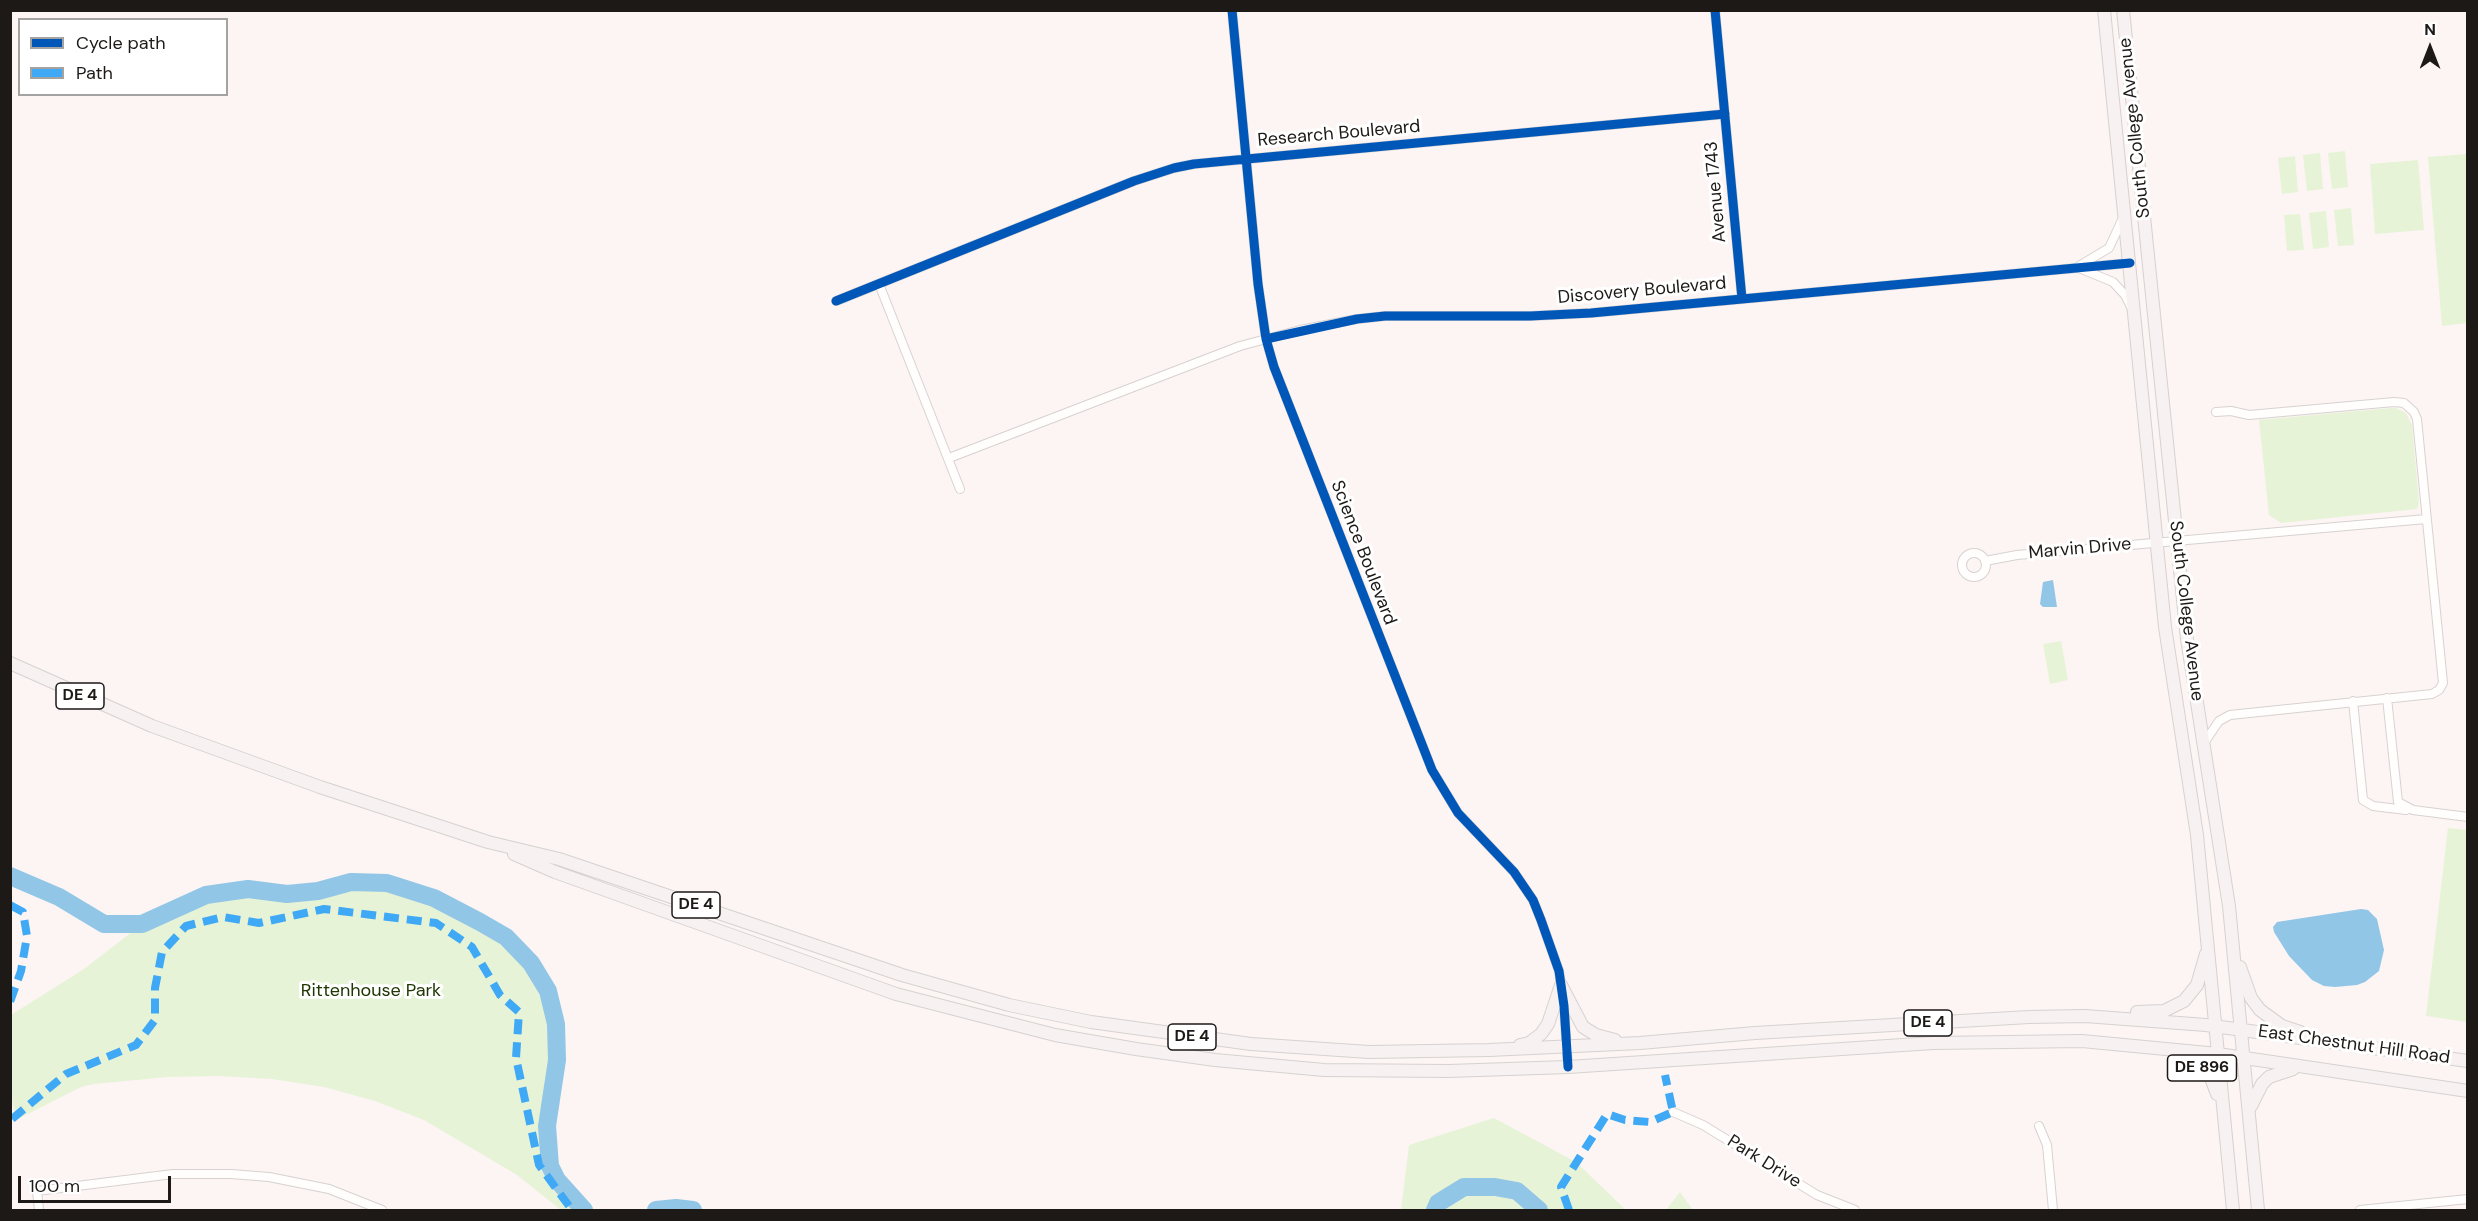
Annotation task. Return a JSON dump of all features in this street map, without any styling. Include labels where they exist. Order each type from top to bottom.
[{"type":"main road","name":"South College Avenue","points":[[2104,10],[2167,636],[2194,812],[2233,1210]]},
{"type":"main road","name":"South College Avenue","points":[[2123,10],[2187,639],[2223,866],[2245,1058],[2258,1210]]},
{"type":"main road","name":"DE 4","points":[[10,663],[152,726],[320,787],[488,842],[559,859],[902,975],[1009,1005],[1075,1019],[1206,1039],[1369,1052],[1489,1050],[1640,1043],[1791,1031],[2085,1016],[2241,1029]]},
{"type":"main road","name":"DE 4","points":[[488,842],[555,873],[896,994],[1055,1035],[1179,1056],[1302,1068],[1439,1072],[1568,1067],[1987,1041],[2082,1041],[2218,1054]]},
{"type":"main road","points":[[2085,1016],[2164,1011],[2175,1007],[2185,1001],[2197,985],[2208,947]]},
{"type":"main road","points":[[2233,949],[2251,998],[2260,1010],[2282,1026],[2331,1042]]},
{"type":"main road","points":[[1561,985],[1583,1027],[1596,1035],[1640,1043]]},
{"type":"main road","points":[[1489,1050],[1529,1043],[1542,1034],[1548,1024],[1561,985]]},
{"type":"main road","name":"East Chestnut Hill Road","points":[[2241,1029],[2468,1060]]},
{"type":"main road","name":"DE 896","points":[[2154,1047],[2196,1062],[2211,1078],[2224,1115]]},
{"type":"main road","name":"East Chestnut Hill Road","points":[[2218,1054],[2468,1091]]},
{"type":"main road","points":[[2249,1110],[2256,1092],[2269,1077],[2301,1067]]},
{"type":"street","name":"Science Boulevard","points":[[1232,10],[1257,275],[1266,339],[1301,440],[1432,770],[1458,813],[1500,856],[1533,900],[1550,942],[1561,985],[1568,1067]]},
{"type":"street","name":"Avenue 1743","points":[[1715,10],[1742,299]]},
{"type":"street","name":"Research Boulevard","points":[[836,301],[1151,175],[1194,164],[1725,114]]},
{"type":"street","name":"Discovery Boulevard","points":[[2076,267],[2109,248],[2125,213]]},
{"type":"street","name":"Discovery Boulevard","points":[[949,458],[1240,346],[1357,319],[1385,316],[1560,315],[2130,262]]},
{"type":"street","name":"Discovery Boulevard","points":[[2076,267],[2113,282],[2126,295],[2135,317]]},
{"type":"street","points":[[879,284],[960,489]]},
{"type":"street","points":[[2204,743],[2219,721],[2230,715],[2432,694],[2439,690],[2443,683],[2417,419],[2414,412],[2404,403],[2394,402],[2249,415],[2231,411],[2216,412]]},
{"type":"street","name":"Marvin Drive","points":[[1985,561],[2017,555],[2426,519]]},
{"type":"street","points":[[2387,698],[2398,802],[2413,810]]},
{"type":"street","points":[[2353,701],[2363,800],[2373,806],[2468,817]]},
{"type":"street","name":"Park Drive","points":[[1673,1112],[1703,1125],[1832,1206],[1855,1210]]},
{"type":"street","points":[[2039,1126],[2047,1144],[2053,1210]]},
{"type":"street","points":[[39,1210],[37,1191],[173,1174],[269,1177],[329,1189],[382,1210]]},
{"type":"street","points":[[2360,1210],[2468,1199]]},
{"type":"green space","points":[[2345,151],[2348,187],[2332,189],[2328,153]]},
{"type":"green space","points":[[2320,153],[2323,189],[2307,191],[2303,155]]},
{"type":"green space","points":[[2467,154],[2467,323],[2442,326],[2428,157]]},
{"type":"green space","points":[[2295,156],[2298,192],[2282,194],[2278,158]]},
{"type":"green space","points":[[2418,160],[2424,230],[2375,234],[2370,164]]},
{"type":"green space","points":[[2351,208],[2354,245],[2338,246],[2334,210]]},
{"type":"green space","points":[[2326,211],[2329,247],[2313,249],[2309,213]]},
{"type":"green space","points":[[2300,214],[2304,250],[2287,251],[2284,215]]},
{"type":"green space","points":[[2396,408],[2406,413],[2412,425],[2419,502],[2417,509],[2281,523],[2269,515],[2259,420]]},
{"type":"green space","points":[[2061,641],[2068,680],[2050,684],[2043,644]]},
{"type":"green space","points":[[2448,828],[2467,830],[2467,1022],[2426,1016]]},
{"type":"green space","name":"Rittenhouse Park","points":[[387,883],[506,937],[556,1024],[557,1060],[547,1126],[550,1166],[557,1180],[584,1210],[561,1210],[517,1175],[424,1120],[375,1101],[324,1087],[272,1079],[219,1076],[168,1077],[94,1084],[81,1087],[16,1120],[11,1093],[11,1015],[84,969],[142,924],[206,895],[248,889],[287,894]]},
{"type":"green space","points":[[1494,1118],[1576,1162],[1626,1210],[1401,1210],[1409,1145]]},
{"type":"green space","points":[[1680,1192],[1693,1210],[1666,1210]]},
{"type":"water","points":[[2053,580],[2057,607],[2043,607],[2040,604],[2043,582]]},
{"type":"water","points":[[2361,909],[2368,910],[2377,919],[2384,950],[2379,971],[2357,985],[2324,986],[2312,980],[2289,956],[2274,932],[2273,927],[2277,922]]},
{"type":"waterway","points":[[10,876],[59,897],[104,924],[142,924],[206,895],[248,889],[287,894],[318,891],[351,882],[387,883],[434,898],[506,937],[531,963],[548,991],[556,1024],[557,1060],[547,1126],[550,1166],[557,1180],[584,1210]]},
{"type":"waterway","points":[[1435,1210],[1438,1203],[1464,1187],[1495,1187],[1517,1191],[1539,1210]]},
{"type":"waterway","points":[[656,1210],[676,1208],[693,1210]]},
{"type":"marked path","points":[[10,905],[23,912],[27,936],[21,971],[10,1002]]},
{"type":"marked path","points":[[12,1119],[66,1074],[136,1045],[155,1020],[155,988],[162,952],[186,926],[223,917],[259,923],[324,909],[436,923],[472,947],[500,995],[519,1012],[516,1058],[539,1165],[572,1210]]},
{"type":"marked path","points":[[1569,1210],[1561,1187],[1607,1114],[1625,1120],[1650,1122],[1673,1112],[1665,1075]]},
{"type":"cycle path","points":[[1232,10],[1258,284],[1266,339],[1274,367],[1432,770],[1458,813],[1514,872],[1533,900],[1559,971],[1568,1067]]},
{"type":"cycle path","points":[[1715,10],[1742,299]]},
{"type":"cycle path","points":[[836,301],[1134,181],[1174,168],[1194,164],[1725,114]]},
{"type":"cycle path","points":[[1266,339],[1357,319],[1385,316],[1530,316],[1591,313],[2130,263]]}]
